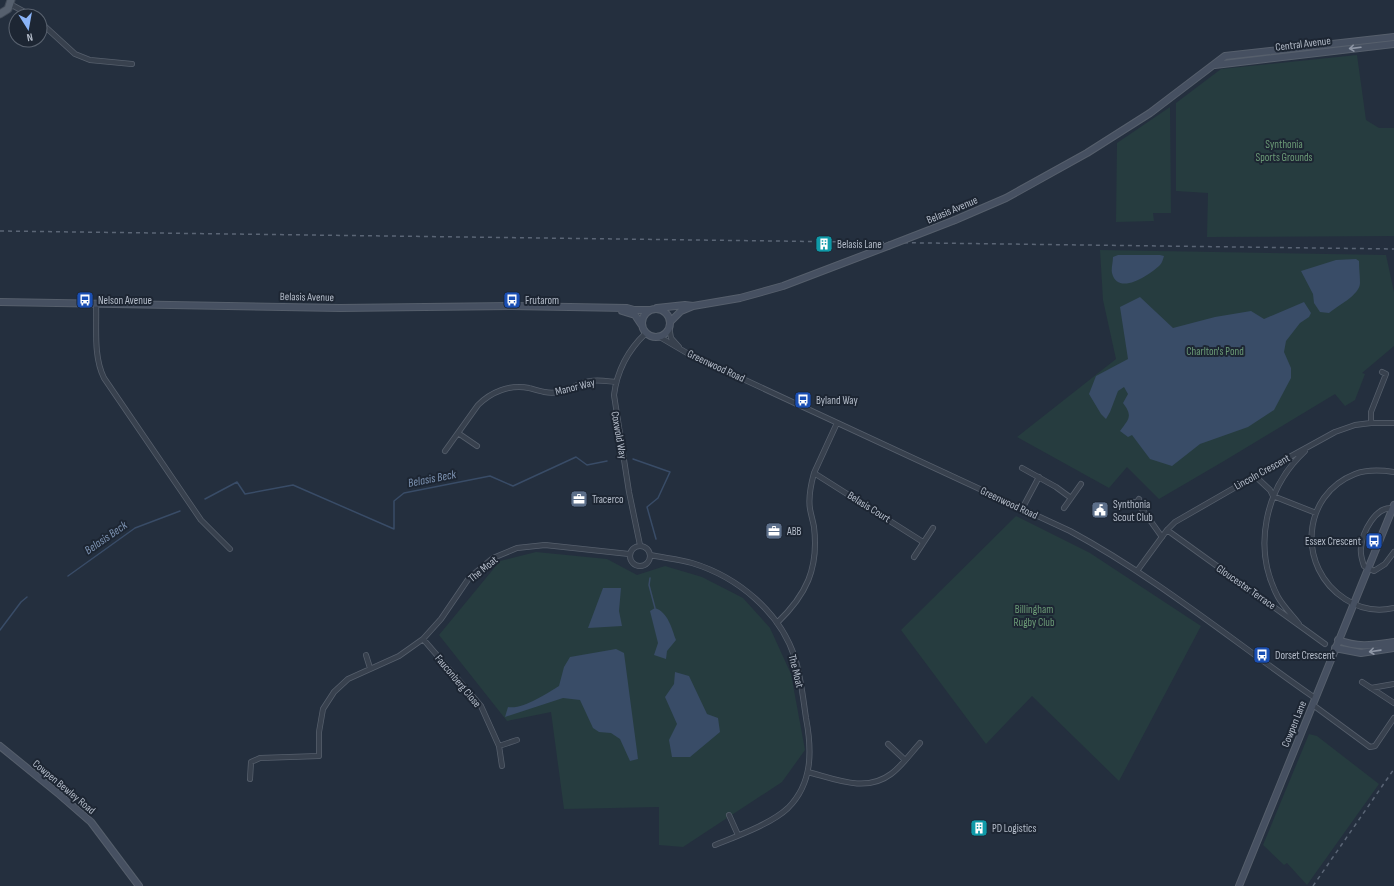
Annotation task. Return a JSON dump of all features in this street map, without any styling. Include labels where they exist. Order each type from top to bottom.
[{"type":"main road","points":[[0,14],[8,9],[10,2]]},
{"type":"main road","name":"Central Avenue","points":[[1214,65],[1394,37]]},
{"type":"main road","name":"Central Avenue","points":[[1225,56],[1394,44]]},
{"type":"main road","name":"Belasis Avenue","points":[[669,324],[682,311],[693,306],[740,298],[783,286],[955,220],[1006,198],[1086,153],[1150,113],[1225,56]]},
{"type":"main road","name":"Belasis Avenue","points":[[0,302],[379,308],[512,306],[652,309],[685,305],[693,306]]},
{"type":"main road","name":"Belasis Avenue","points":[[615,308],[635,315],[642,326]]},
{"type":"main road","points":[[652,309],[660,309],[665,312],[668,316],[669,324],[667,331],[654,337],[646,333],[642,326],[643,317],[652,309]]},
{"type":"main road","name":"Cowpen Lane","points":[[1239,886],[1393,508]]},
{"type":"main road","points":[[1338,640],[1350,645],[1363,646],[1394,642]]},
{"type":"main road","points":[[1336,648],[1362,653],[1394,648]]},
{"type":"main road","name":"Cowpen Bewley Road","points":[[0,746],[91,822],[139,886]]},
{"type":"street","points":[[10,2],[19,8]]},
{"type":"street","points":[[48,29],[76,54],[90,60],[132,64]]},
{"type":"street","points":[[96,303],[98,358],[100,369],[104,378],[201,520],[230,549]]},
{"type":"street","name":"Greenwood Road","points":[[669,324],[671,338],[680,349]]},
{"type":"street","name":"Coxwold Way","points":[[640,545],[629,492],[614,405],[614,395],[616,382],[622,365],[632,349],[646,333]]},
{"type":"street","name":"Greenwood Road","points":[[658,336],[680,349],[1091,542],[1138,572],[1315,698]]},
{"type":"street","points":[[1371,423],[1371,412],[1386,374],[1382,372]]},
{"type":"street","name":"Manor Way","points":[[445,451],[481,402],[491,395],[505,389],[526,388],[550,393],[559,392],[584,382],[616,382]]},
{"type":"street","points":[[777,623],[795,604],[810,580],[815,558],[815,539],[810,500],[814,473],[837,423]]},
{"type":"street","name":"Lincoln Crescent","points":[[1138,572],[1167,530],[1175,522],[1335,432],[1354,425],[1394,423]]},
{"type":"street","points":[[458,433],[477,446]]},
{"type":"street","points":[[1299,624],[1278,597],[1265,561],[1264,539],[1266,517],[1273,496],[1283,476],[1293,461],[1310,445]]},
{"type":"street","points":[[1022,468],[1056,487],[1071,498]]},
{"type":"street","points":[[1394,472],[1369,470],[1349,477],[1330,490],[1316,513],[1311,536],[1312,554],[1317,568],[1326,582],[1336,593],[1354,604],[1369,609],[1379,610],[1394,608]]},
{"type":"street","name":"Belasis Court","points":[[814,473],[924,542]]},
{"type":"street","points":[[1255,476],[1270,490],[1273,496],[1316,513]]},
{"type":"street","points":[[1022,509],[1039,477]]},
{"type":"street","points":[[1064,508],[1081,484]]},
{"type":"street","points":[[1136,501],[1162,537]]},
{"type":"street","name":"Cowpen Lane","points":[[1368,569],[1364,566],[1361,558],[1361,547],[1364,532],[1372,519],[1380,512],[1387,508],[1393,508]]},
{"type":"street","points":[[914,557],[933,528]]},
{"type":"street","name":"Gloucester Terrace","points":[[1167,530],[1325,644]]},
{"type":"street","name":"The Moat","points":[[250,779],[251,762],[260,758],[319,756],[319,732],[323,709],[334,692],[348,679],[399,656],[423,639],[441,619],[469,578],[493,558],[517,548],[545,544],[629,554]]},
{"type":"street","points":[[635,546],[645,546],[649,550],[649,561],[645,565],[639,566],[630,560],[629,554],[631,549],[635,546]]},
{"type":"street","points":[[1368,569],[1374,571],[1385,564],[1394,552]]},
{"type":"street","name":"The Moat","points":[[650,555],[691,563],[708,569],[730,580],[757,600],[777,623],[795,657],[798,670],[810,742],[810,761],[808,772],[801,790],[788,808],[776,817],[715,845]]},
{"type":"street","points":[[1270,604],[1278,597]]},
{"type":"street","name":"Fauconberg Close","points":[[423,639],[481,706],[499,746],[502,766]]},
{"type":"street","points":[[366,655],[370,668]]},
{"type":"street","points":[[1362,682],[1394,703]]},
{"type":"street","points":[[1371,688],[1394,684]]},
{"type":"street","points":[[1313,705],[1370,747],[1375,746],[1394,718]]},
{"type":"street","points":[[499,746],[517,740]]},
{"type":"street","points":[[808,772],[849,783],[871,783],[882,780],[891,774],[920,743]]},
{"type":"street","points":[[888,744],[905,760]]},
{"type":"street","points":[[728,815],[738,835]]},
{"type":"green space","name":"Synthonia Sports Grounds","points":[[1357,55],[1366,120],[1379,128],[1394,128],[1394,236],[1207,237],[1208,193],[1176,191],[1176,103],[1221,69]]},
{"type":"green space","points":[[1170,107],[1171,213],[1153,213],[1154,221],[1116,222],[1117,143]]},
{"type":"green space","name":"Charlton's Pond","points":[[1100,250],[1386,255],[1394,292],[1394,346],[1362,373],[1365,374],[1355,400],[1345,406],[1335,394],[1159,499],[1127,467],[1109,488],[1017,437],[1116,359],[1103,300]]},
{"type":"green space","name":"Billingham Rugby Club","points":[[1016,516],[1090,553],[1201,626],[1119,781],[1032,696],[986,744],[901,630]]},
{"type":"green space","points":[[536,552],[607,559],[637,575],[665,566],[702,577],[743,598],[770,628],[791,674],[805,750],[782,782],[683,847],[659,845],[659,807],[564,809],[551,712],[507,721],[439,635],[500,561]]},
{"type":"green space","points":[[1309,734],[1317,736],[1379,784],[1307,885],[1287,863],[1284,865],[1263,845]]},
{"type":"water","points":[[1118,255],[1164,256],[1161,264],[1150,273],[1135,281],[1121,283],[1115,280],[1112,273],[1113,257]]},
{"type":"water","points":[[1356,259],[1359,261],[1360,283],[1356,292],[1348,300],[1329,313],[1320,312],[1314,303],[1313,294],[1301,271],[1336,260]]},
{"type":"water","name":"Charlton's Pond","points":[[1140,297],[1173,328],[1215,317],[1251,311],[1264,319],[1304,302],[1311,313],[1309,317],[1300,323],[1286,341],[1284,352],[1291,368],[1291,378],[1274,410],[1248,427],[1200,444],[1172,466],[1150,459],[1132,435],[1128,437],[1120,431],[1129,417],[1128,411],[1123,403],[1128,394],[1124,387],[1118,391],[1106,419],[1101,414],[1089,394],[1096,376],[1128,359],[1120,307]]},
{"type":"water","points":[[603,588],[621,588],[619,611],[622,626],[588,628]]},
{"type":"water","points":[[655,608],[666,617],[676,640],[667,651],[666,659],[654,655],[658,643],[650,611]]},
{"type":"water","points":[[616,649],[624,653],[638,759],[630,761],[620,739],[611,733],[599,732],[593,728],[580,700],[563,698],[505,717],[508,707],[527,704],[542,697],[559,686],[564,667],[570,657]]},
{"type":"water","points":[[675,672],[689,676],[707,714],[718,718],[720,732],[690,757],[672,757],[669,740],[677,724],[665,697],[674,684]]},
{"type":"waterway","name":"Belasis Beck","points":[[205,499],[237,482],[245,494],[293,485],[394,529],[394,501],[404,493],[490,476],[513,486],[576,457],[587,465],[607,461]]},
{"type":"waterway","name":"Belasis Beck","points":[[633,459],[670,472],[658,498],[647,507],[656,539]]},
{"type":"waterway","name":"Belasis Beck","points":[[68,576],[135,528],[180,511]]},
{"type":"waterway","name":"Belasis Beck","points":[[650,578],[649,585],[655,608]]},
{"type":"waterway","name":"Belasis Beck","points":[[0,630],[21,602],[27,597]]},
{"type":"railway","points":[[0,231],[1394,249]]},
{"type":"railway","points":[[1313,886],[1394,769]]},
{"type":"place","name":"Belasis Lane","points":[[824,244]]},
{"type":"place","name":"Nelson Avenue","points":[[85,300]]},
{"type":"place","name":"Frutarom","points":[[512,300]]},
{"type":"place","name":"Byland Way","points":[[803,400]]},
{"type":"place","name":"Tracerco","points":[[579,499]]},
{"type":"place","name":"Synthonia Scout Club","points":[[1100,510]]},
{"type":"place","name":"ABB","points":[[774,531]]},
{"type":"place","name":"Essex Crescent","points":[[1374,541]]},
{"type":"place","name":"Dorset Crescent","points":[[1262,655]]},
{"type":"place","name":"PD Logistics","points":[[979,828]]}]
